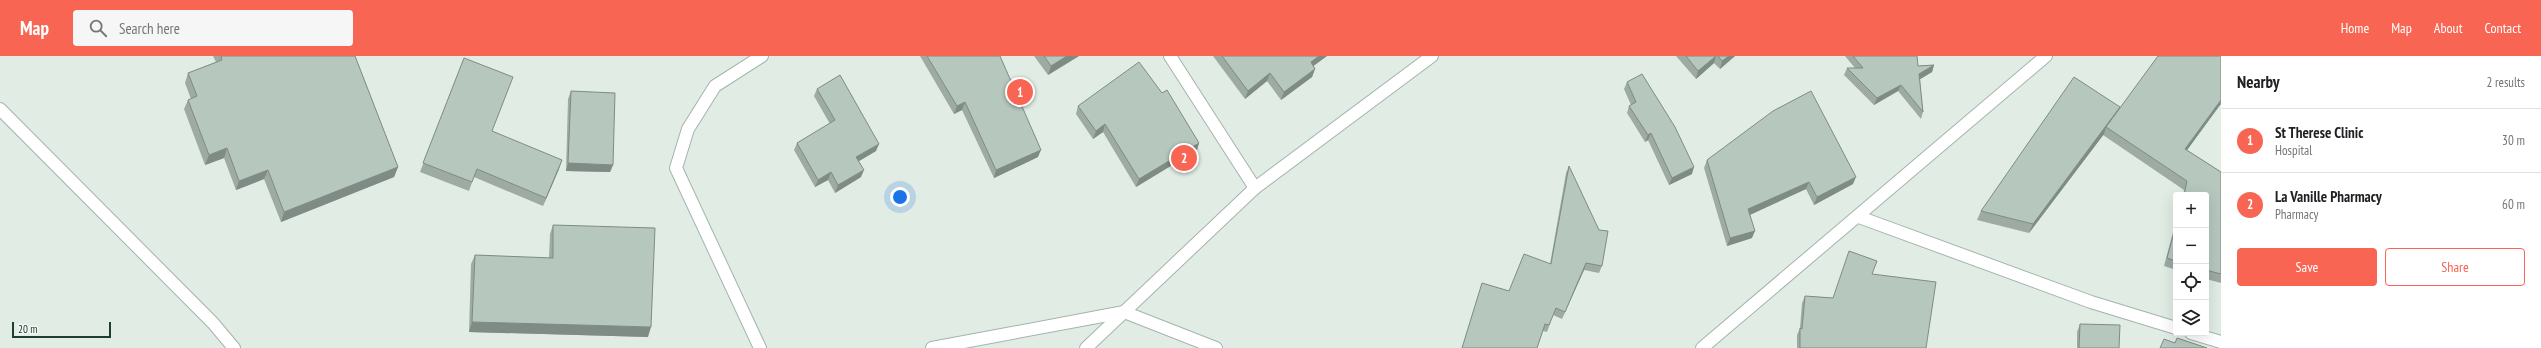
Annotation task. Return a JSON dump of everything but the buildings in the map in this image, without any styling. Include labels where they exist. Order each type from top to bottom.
[{"type":"street","points":[[760,348],[676,168],[688,129],[714,86],[762,56]]},
{"type":"street","points":[[1170,56],[1255,188]]},
{"type":"street","points":[[1086,348],[1255,188],[1432,56]]},
{"type":"street","points":[[1702,348],[1859,217],[2046,56]]},
{"type":"street","points":[[0,109],[213,323],[234,348]]},
{"type":"street","points":[[1859,217],[2091,302],[2173,327]]},
{"type":"street","points":[[932,348],[1124,312],[1216,348]]},
{"type":"street","points":[[2201,336],[2221,342]]},
{"type":"place","name":"St Therese Clinic","points":[[1020,92]]},
{"type":"place","name":"La Vanille Pharmacy","points":[[1184,158]]}]
